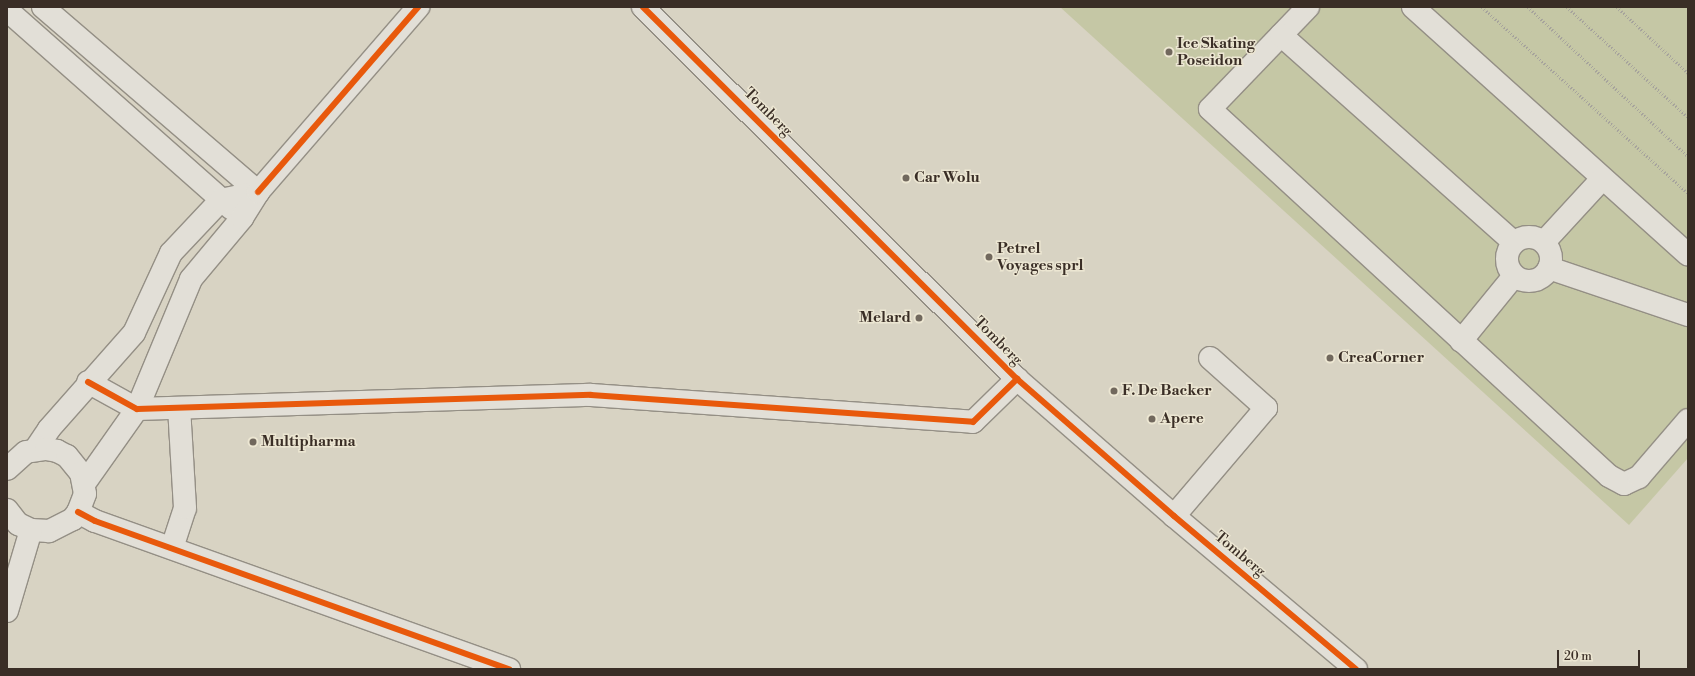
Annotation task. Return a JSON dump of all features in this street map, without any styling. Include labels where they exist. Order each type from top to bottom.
[{"type":"street","points":[[43,7],[258,192]]},
{"type":"street","points":[[84,484],[137,409],[191,279],[242,218],[258,192],[418,7]]},
{"type":"street","name":"Tomberg","points":[[643,7],[1017,379],[1174,516],[1356,669]]},
{"type":"street","points":[[1308,7],[1210,109],[1609,476],[1624,484],[1639,477],[1688,420]]},
{"type":"street","points":[[1413,7],[1688,255]]},
{"type":"street","points":[[7,10],[242,218]]},
{"type":"street","points":[[1281,35],[1513,242]]},
{"type":"street","points":[[1544,242],[1602,179]]},
{"type":"street","points":[[35,450],[49,428],[88,382],[134,333],[171,253],[220,200],[258,192]]},
{"type":"street","points":[[1528,236],[1544,242],[1551,257],[1549,268],[1539,279],[1526,281],[1514,276],[1507,267],[1508,250],[1513,242],[1528,236]]},
{"type":"street","points":[[1549,268],[1688,315]]},
{"type":"street","points":[[1461,341],[1514,276]]},
{"type":"street","points":[[1174,516],[1266,408],[1210,358]]},
{"type":"street","points":[[88,382],[137,409],[592,395],[974,422],[1017,379]]},
{"type":"street","points":[[172,548],[185,508],[179,408]]},
{"type":"street","points":[[7,469],[19,456],[35,450],[51,450],[67,456],[81,473],[84,484],[84,494],[78,512],[58,529],[40,532],[31,530],[18,524],[7,510]]},
{"type":"street","points":[[78,512],[172,548],[509,669]]},
{"type":"street","points":[[7,611],[31,530]]},
{"type":"path","points":[[1482,7],[1688,193]]},
{"type":"path","points":[[1528,7],[1688,156]]},
{"type":"path","points":[[1567,7],[1688,117]]},
{"type":"path","points":[[1617,7],[1688,73]]},
{"type":"green space","points":[[1060,7],[1688,7],[1688,458],[1629,525]]},
{"type":"cycle path","points":[[258,192],[418,7]]},
{"type":"cycle path","points":[[643,7],[1017,379],[1174,516],[1356,669]]},
{"type":"cycle path","points":[[88,382],[137,409],[591,395],[973,422],[1017,379]]},
{"type":"cycle path","points":[[78,512],[95,521],[509,669]]},
{"type":"place","name":"Ice Skating Poseidon","points":[[1169,52]]},
{"type":"place","name":"Car Wolu","points":[[906,178]]},
{"type":"place","name":"Petrel Voyages sprl","points":[[989,257]]},
{"type":"place","name":"Melard","points":[[919,318]]},
{"type":"place","name":"CreaCorner","points":[[1330,358]]},
{"type":"place","name":"F. De Backer","points":[[1114,391]]},
{"type":"place","name":"Apere","points":[[1152,419]]},
{"type":"place","name":"Multipharma","points":[[253,442]]}]
